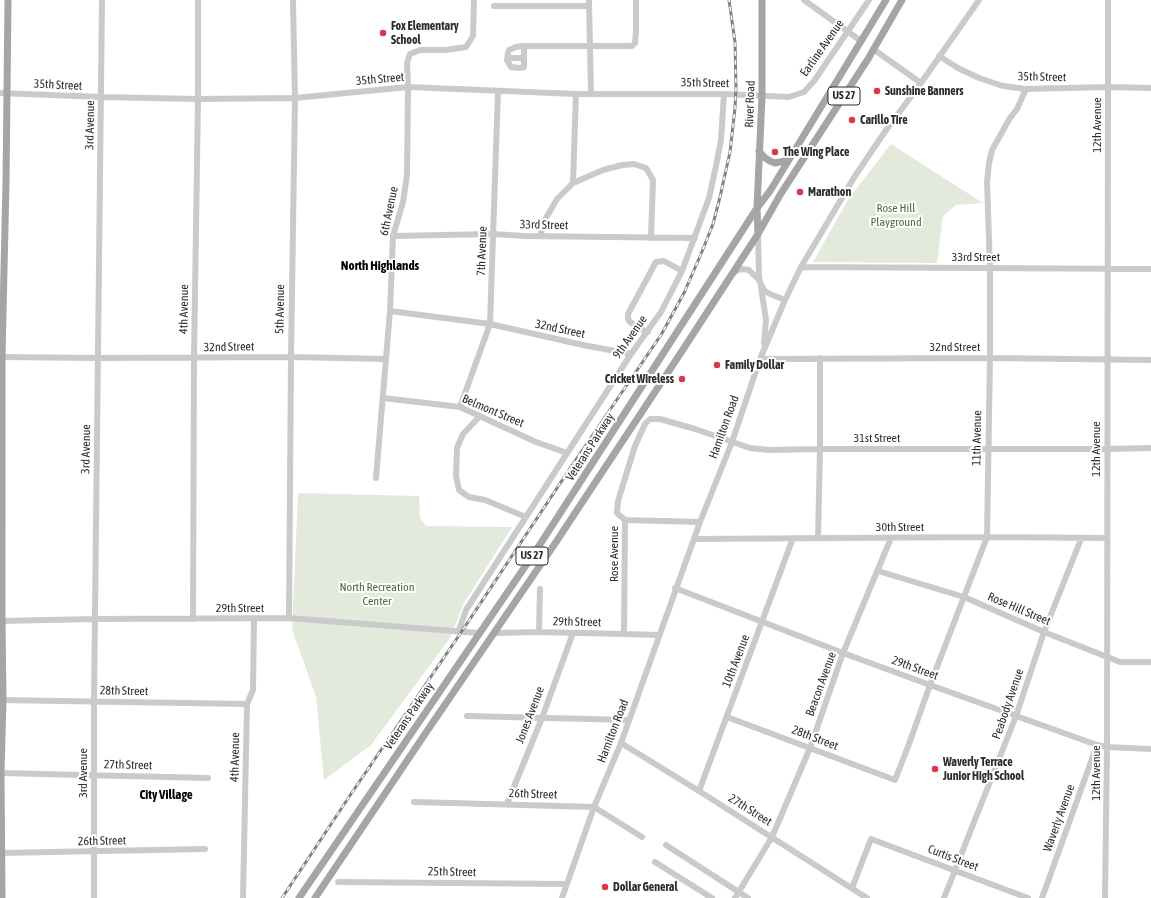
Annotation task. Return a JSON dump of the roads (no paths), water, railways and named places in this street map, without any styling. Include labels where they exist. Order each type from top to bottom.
[{"type":"main road","points":[[2,898],[0,773],[2,700],[1,357],[3,93],[8,0]]},
{"type":"main road","name":"River Road","points":[[758,234],[757,208],[762,96],[762,0]]},
{"type":"main road","name":"Veterans Parkway","points":[[298,898],[541,542],[757,208],[770,191],[886,0]]},
{"type":"main road","name":"Veterans Parkway","points":[[315,898],[608,465],[758,234],[780,195],[873,49],[902,0]]},
{"type":"main road","points":[[759,151],[764,157],[775,163],[786,161],[792,154]]},
{"type":"street","name":"3rd Avenue","points":[[94,898],[94,701],[102,0]]},
{"type":"street","name":"4th Avenue","points":[[193,619],[198,0]]},
{"type":"street","name":"5th Avenue","points":[[289,618],[295,98],[293,0]]},
{"type":"street","name":"6th Avenue","points":[[376,478],[390,311],[393,236],[403,202],[407,175],[407,63],[410,54],[420,50],[446,50],[466,47],[473,36],[474,0]]},
{"type":"street","points":[[524,46],[524,67],[511,67],[508,58],[509,50],[511,48],[524,46],[632,46],[635,43],[636,0]]},
{"type":"street","points":[[804,0],[861,41]]},
{"type":"street","name":"Earline Avenue","points":[[762,96],[789,97],[804,92],[814,81],[869,0]]},
{"type":"street","name":"Hamilton Road","points":[[562,898],[594,807],[621,743],[700,522],[732,442],[763,349],[785,300],[801,267],[855,176],[979,0]]},
{"type":"street","name":"12th Avenue","points":[[1105,898],[1108,449],[1108,0]]},
{"type":"street","points":[[494,6],[541,3],[589,3],[590,94]]},
{"type":"street","points":[[873,49],[921,83]]},
{"type":"street","name":"35th Street","points":[[939,56],[958,68],[1003,86],[1026,89],[1108,87],[1151,88]]},
{"type":"street","points":[[508,58],[524,58]]},
{"type":"street","name":"35th Street","points":[[3,93],[198,99],[295,98],[408,88],[576,94],[724,94],[762,96]]},
{"type":"street","name":"11th Avenue","points":[[895,780],[987,537],[990,268],[987,182],[992,150],[1010,118],[1017,109],[1026,89]]},
{"type":"street","name":"7th Avenue","points":[[460,407],[490,324],[498,91]]},
{"type":"street","points":[[573,183],[576,94]]},
{"type":"street","name":"9th Avenue","points":[[459,630],[466,610],[567,453],[661,312],[682,270],[709,198],[721,140],[724,94]]},
{"type":"street","points":[[540,236],[546,218],[557,199],[573,183],[603,170],[622,164],[634,164],[646,168],[653,180],[651,238]]},
{"type":"street","name":"33rd Street","points":[[393,236],[494,234],[525,236],[695,238]]},
{"type":"street","points":[[758,234],[759,276],[766,320],[763,349]]},
{"type":"street","points":[[648,332],[630,322],[628,319],[628,314],[656,262],[664,261],[682,270]]},
{"type":"street","name":"33rd Street","points":[[801,267],[1151,270]]},
{"type":"street","points":[[731,275],[738,270],[749,270],[760,282],[765,291],[785,300]]},
{"type":"street","name":"32nd Street","points":[[390,311],[490,324],[583,345],[632,354]]},
{"type":"street","name":"32nd Street","points":[[1,357],[291,357],[386,359]]},
{"type":"street","points":[[818,538],[820,358]]},
{"type":"street","name":"32nd Street","points":[[760,359],[990,358],[1151,360]]},
{"type":"street","name":"Belmont Street","points":[[383,398],[460,407],[536,442],[567,453]]},
{"type":"street","points":[[480,416],[462,434],[457,448],[456,476],[459,490],[469,497],[485,500],[526,517]]},
{"type":"street","name":"31st Street","points":[[631,456],[645,424],[650,419],[660,419],[688,427],[750,448],[768,450],[1151,448]]},
{"type":"street","name":"Rose Avenue","points":[[624,634],[625,520],[617,513],[618,501],[631,456]]},
{"type":"street","points":[[625,520],[700,522]]},
{"type":"street","name":"30th Street","points":[[694,539],[987,537],[1081,539],[1107,538]]},
{"type":"street","name":"10th Avenue","points":[[699,791],[793,538]]},
{"type":"street","name":"Beacon Avenue","points":[[737,895],[772,837],[810,748],[843,653],[891,538]]},
{"type":"street","name":"Peabody Avenue","points":[[944,898],[1016,716],[1044,632],[1081,539]]},
{"type":"street","name":"Rose Hill Street","points":[[878,571],[964,597],[1044,632],[1120,662],[1151,662]]},
{"type":"street","name":"29th Street","points":[[676,588],[843,653],[1097,745],[1107,747],[1151,749]]},
{"type":"street","points":[[539,632],[540,589]]},
{"type":"street","name":"4th Avenue","points":[[243,898],[247,704],[253,690],[254,618]]},
{"type":"street","name":"29th Street","points":[[1,621],[289,618],[459,630],[479,633]]},
{"type":"street","name":"29th Street","points":[[495,633],[539,632],[659,635]]},
{"type":"street","name":"Jones Avenue","points":[[507,804],[542,718],[573,633]]},
{"type":"street","name":"28th Street","points":[[2,700],[247,704]]},
{"type":"street","points":[[467,716],[629,720]]},
{"type":"street","name":"28th Street","points":[[727,717],[895,780]]},
{"type":"street","name":"27th Street","points":[[621,743],[867,898]]},
{"type":"street","name":"Waverly Avenue","points":[[1042,898],[1097,745]]},
{"type":"street","name":"27th Street","points":[[0,773],[208,778]]},
{"type":"street","name":"26th Street","points":[[414,802],[594,807]]},
{"type":"street","points":[[594,807],[642,837]]},
{"type":"street","name":"Curtis Street","points":[[852,888],[871,839],[1028,898]]},
{"type":"street","points":[[666,845],[737,895],[748,898]]},
{"type":"street","name":"26th Street","points":[[1,853],[205,849]]},
{"type":"street","points":[[655,862],[712,898]]},
{"type":"street","name":"25th Street","points":[[338,882],[566,884]]},
{"type":"railway","points":[[282,898],[661,335],[684,293],[713,224],[730,152],[736,88],[735,42],[729,0]]},
{"type":"place","name":"Fox Elementary School","points":[[383,33]]},
{"type":"place","name":"Sunshine Banners","points":[[877,91]]},
{"type":"place","name":"Carillo Tire","points":[[852,120]]},
{"type":"place","name":"The Wing Place","points":[[775,152]]},
{"type":"place","name":"Marathon","points":[[800,192]]},
{"type":"place","name":"Family Dollar","points":[[717,365]]},
{"type":"place","name":"Cricket Wireless","points":[[682,379]]},
{"type":"place","name":"Waverly Terrace Junior High School","points":[[935,769]]},
{"type":"place","name":"Dollar General","points":[[605,887]]},
{"type":"district","name":"North Highlands","points":[[380,266]]},
{"type":"district","name":"City Village","points":[[166,795]]},
{"type":"park label","name":"Rose Hill Playground","points":[[896,215]]},
{"type":"park label","name":"North Recreation Center","points":[[377,594]]}]
